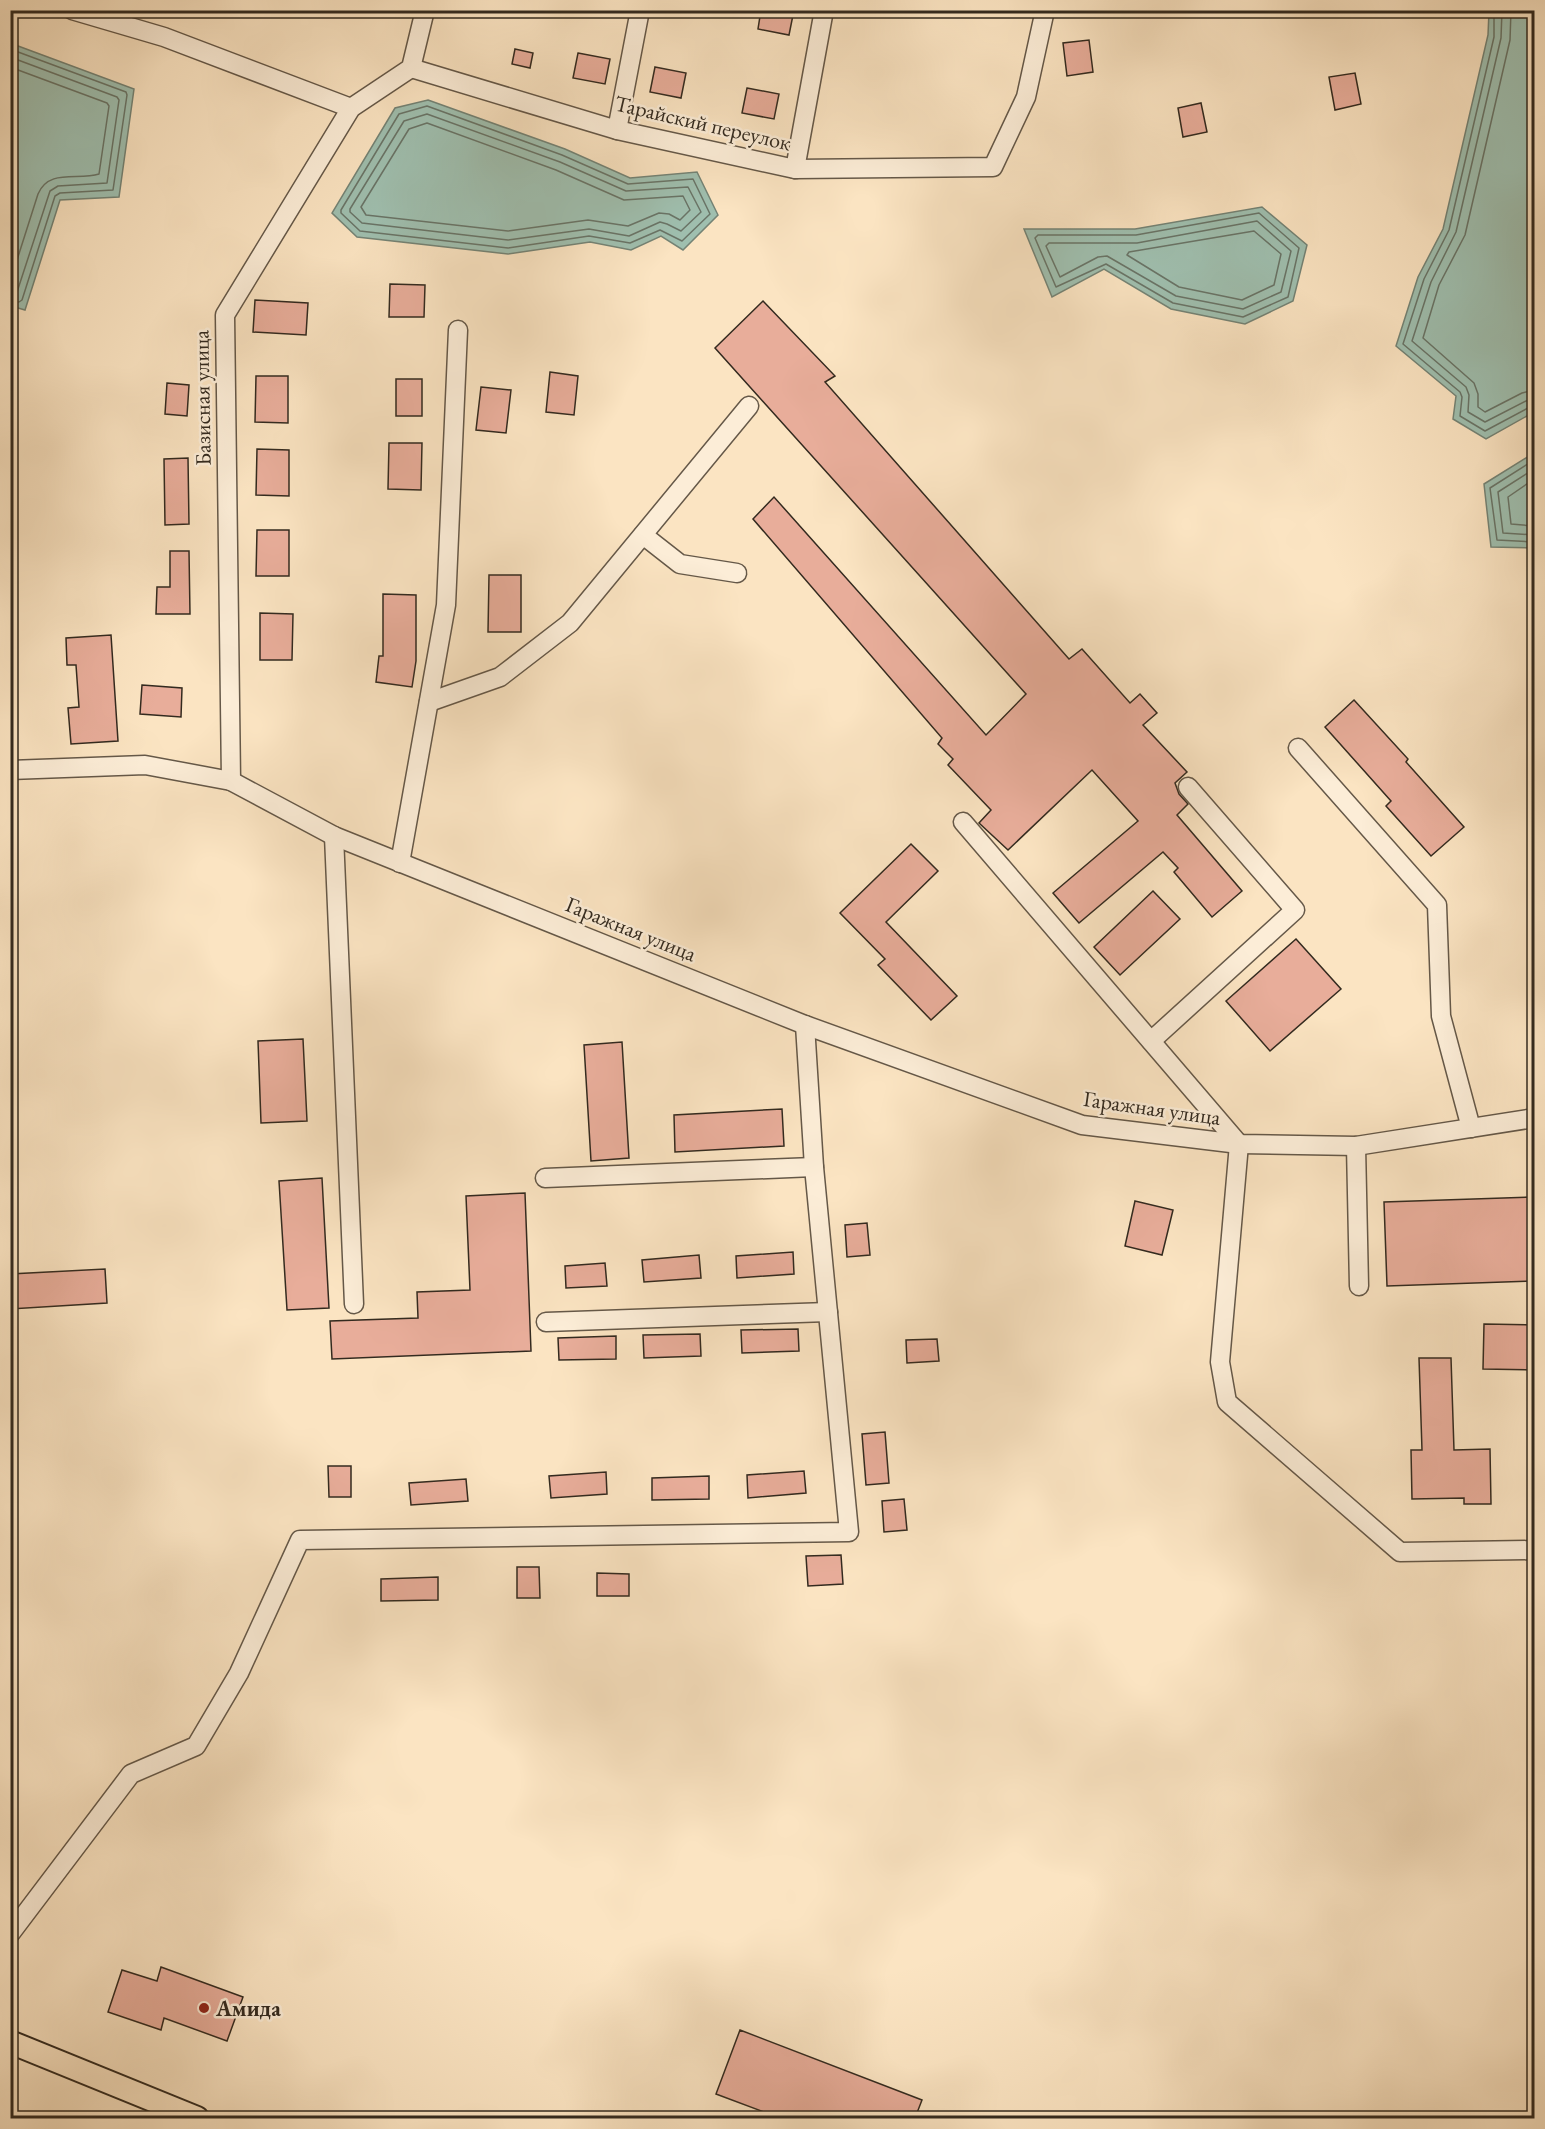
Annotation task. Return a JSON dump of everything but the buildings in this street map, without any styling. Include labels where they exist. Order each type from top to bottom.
[{"type":"main road","points":[[10,2042],[197,2118]]},
{"type":"street","points":[[72,10],[164,37],[351,108]]},
{"type":"street","points":[[411,68],[425,10]]},
{"type":"street","points":[[617,130],[640,10]]},
{"type":"street","points":[[795,169],[824,10]]},
{"type":"street","name":"Тарайский переулок","points":[[411,68],[617,130],[795,169],[993,167],[1026,97],[1045,10]]},
{"type":"street","name":"Базисная улица","points":[[231,781],[225,315],[351,108],[411,68]]},
{"type":"street","points":[[400,863],[446,605],[458,330]]},
{"type":"street","points":[[429,702],[500,677],[570,623],[748,406]]},
{"type":"street","points":[[643,535],[680,564],[737,573]]},
{"type":"street","points":[[1298,748],[1437,905],[1441,1016],[1471,1128]]},
{"type":"street","name":"Гаражная улица","points":[[10,770],[145,765],[231,781],[334,836],[400,863],[805,1024],[1082,1125],[1239,1144],[1356,1146],[1534,1118]]},
{"type":"street","points":[[1151,1041],[1294,910],[1188,787]]},
{"type":"street","points":[[963,822],[1239,1144],[1220,1362],[1227,1402],[1400,1552],[1534,1550]]},
{"type":"street","points":[[334,836],[354,1304]]},
{"type":"street","points":[[10,1934],[131,1774],[196,1746],[239,1673],[300,1540],[849,1532],[814,1167],[805,1024]]},
{"type":"street","points":[[1356,1146],[1359,1286]]},
{"type":"street","points":[[545,1178],[814,1167]]},
{"type":"street","points":[[546,1322],[828,1312]]},
{"type":"water","points":[[1489,11],[1534,11],[1534,412],[1486,439],[1453,419],[1456,396],[1396,346],[1418,277],[1443,229],[1488,35]]},
{"type":"water","points":[[10,43],[134,89],[119,197],[60,200],[25,310],[11,306]]},
{"type":"water","points":[[428,100],[565,149],[630,178],[697,172],[718,215],[683,250],[661,236],[631,250],[590,242],[508,254],[357,237],[332,213],[395,108]]},
{"type":"water","points":[[1262,207],[1307,245],[1293,301],[1245,324],[1171,309],[1104,269],[1052,297],[1024,229],[1135,229]]},
{"type":"water","points":[[1534,453],[1534,548],[1491,547],[1484,484]]},
{"type":"place","name":"Амида","points":[[204,2008]]}]
